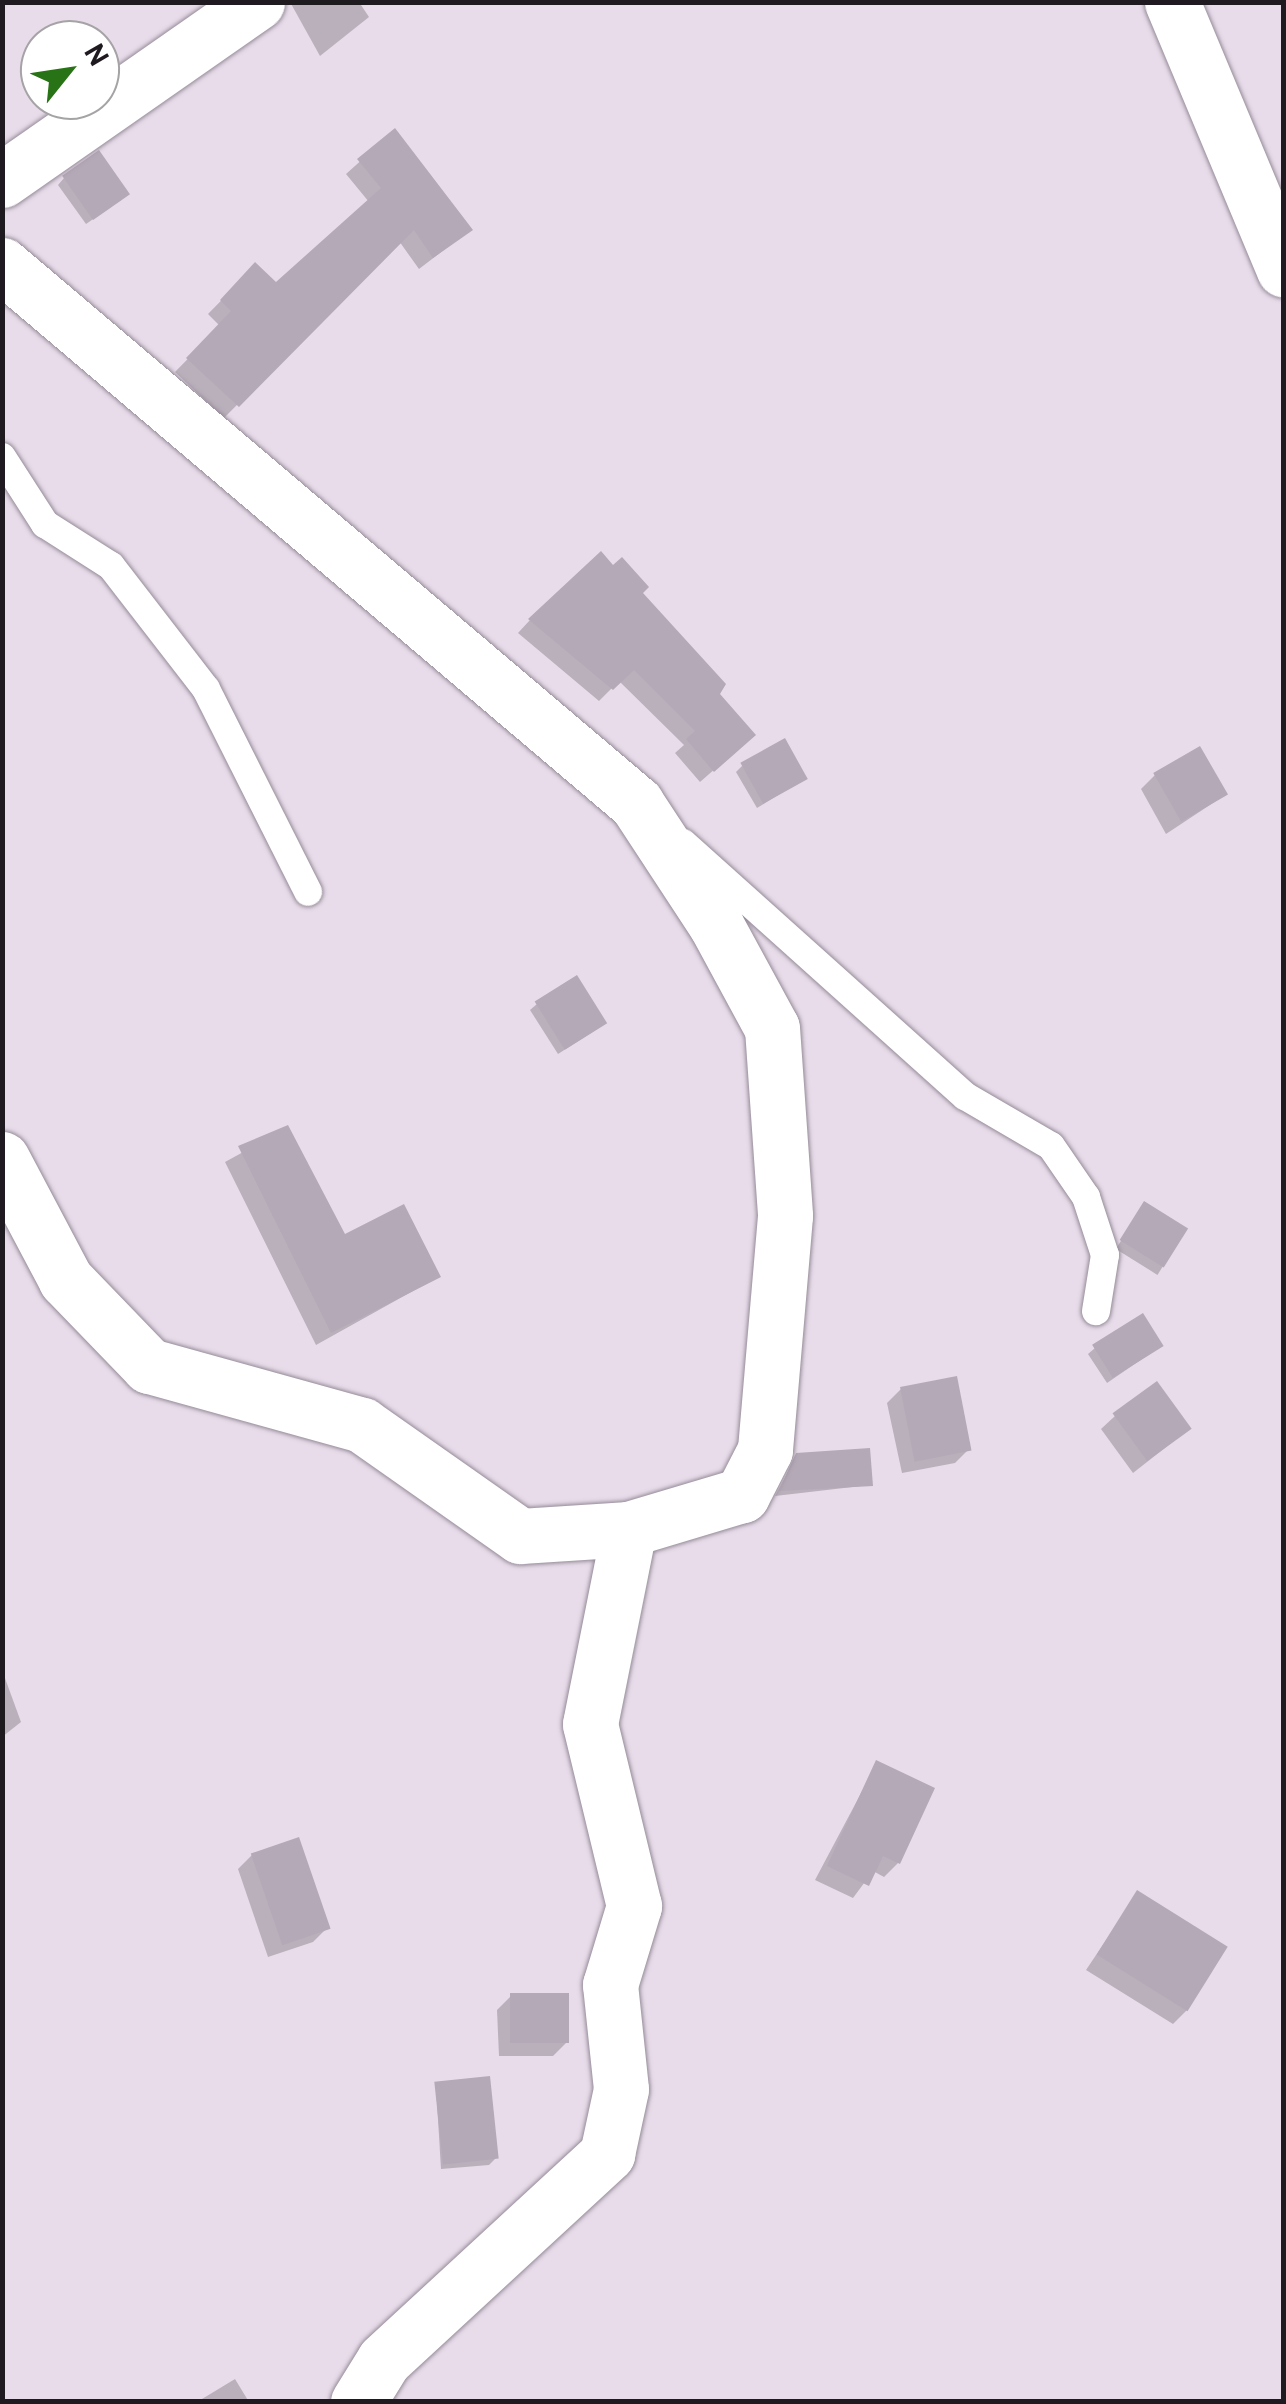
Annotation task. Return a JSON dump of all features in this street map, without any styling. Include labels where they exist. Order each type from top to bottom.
[{"type":"street","points":[[2,180],[257,2]]},
{"type":"street","points":[[1172,2],[1264,189],[1284,270]]},
{"type":"street","points":[[2,266],[636,803],[772,1028],[784,1216],[765,1450],[742,1495],[629,1529],[520,1536],[362,1425],[149,1366],[66,1280],[2,1159]]},
{"type":"street","points":[[358,2402],[384,2360],[607,2154],[621,2090],[610,1985],[634,1906],[590,1724],[629,1529]]},
{"type":"lane","points":[[2,457],[46,524],[110,566],[206,688],[308,892]]},
{"type":"lane","points":[[636,803],[965,1096],[1051,1146],[1086,1197],[1106,1255],[1096,1311]]},
{"type":"building","points":[[395,128],[473,230],[433,258],[414,230],[239,407],[186,358],[231,311],[220,300],[255,262],[276,282],[381,188],[357,159]]},
{"type":"building","points":[[99,150],[130,194],[93,220],[62,176]]},
{"type":"building","points":[[601,551],[613,565],[622,557],[649,587],[643,593],[726,684],[720,694],[756,735],[714,772],[686,739],[695,731],[634,670],[613,690],[528,619]]},
{"type":"building","points":[[785,738],[808,779],[763,804],[740,763]]},
{"type":"building","points":[[1200,746],[1228,794],[1181,821],[1153,773]]},
{"type":"building","points":[[577,975],[607,1023],[565,1050],[535,1001]]},
{"type":"building","points":[[288,1125],[345,1234],[404,1204],[441,1277],[331,1333],[238,1146]]},
{"type":"building","points":[[1144,1201],[1188,1229],[1164,1268],[1120,1240]]},
{"type":"building","points":[[1143,1313],[1164,1346],[1113,1378],[1092,1345]]},
{"type":"building","points":[[957,1376],[972,1451],[915,1462],[900,1387]]},
{"type":"building","points":[[1157,1381],[1192,1429],[1147,1461],[1113,1413]]},
{"type":"building","points":[[870,1448],[873,1486],[779,1491],[796,1453]]},
{"type":"building","points":[[876,1760],[935,1788],[900,1864],[883,1856],[869,1886],[827,1866]]},
{"type":"building","points":[[299,1837],[331,1929],[282,1945],[251,1854]]},
{"type":"building","points":[[1137,1890],[1228,1947],[1187,2011],[1097,1954]]},
{"type":"building","points":[[510,1993],[569,1993],[569,2043],[510,2043]]},
{"type":"building","points":[[490,2076],[499,2159],[443,2164],[434,2082]]}]
